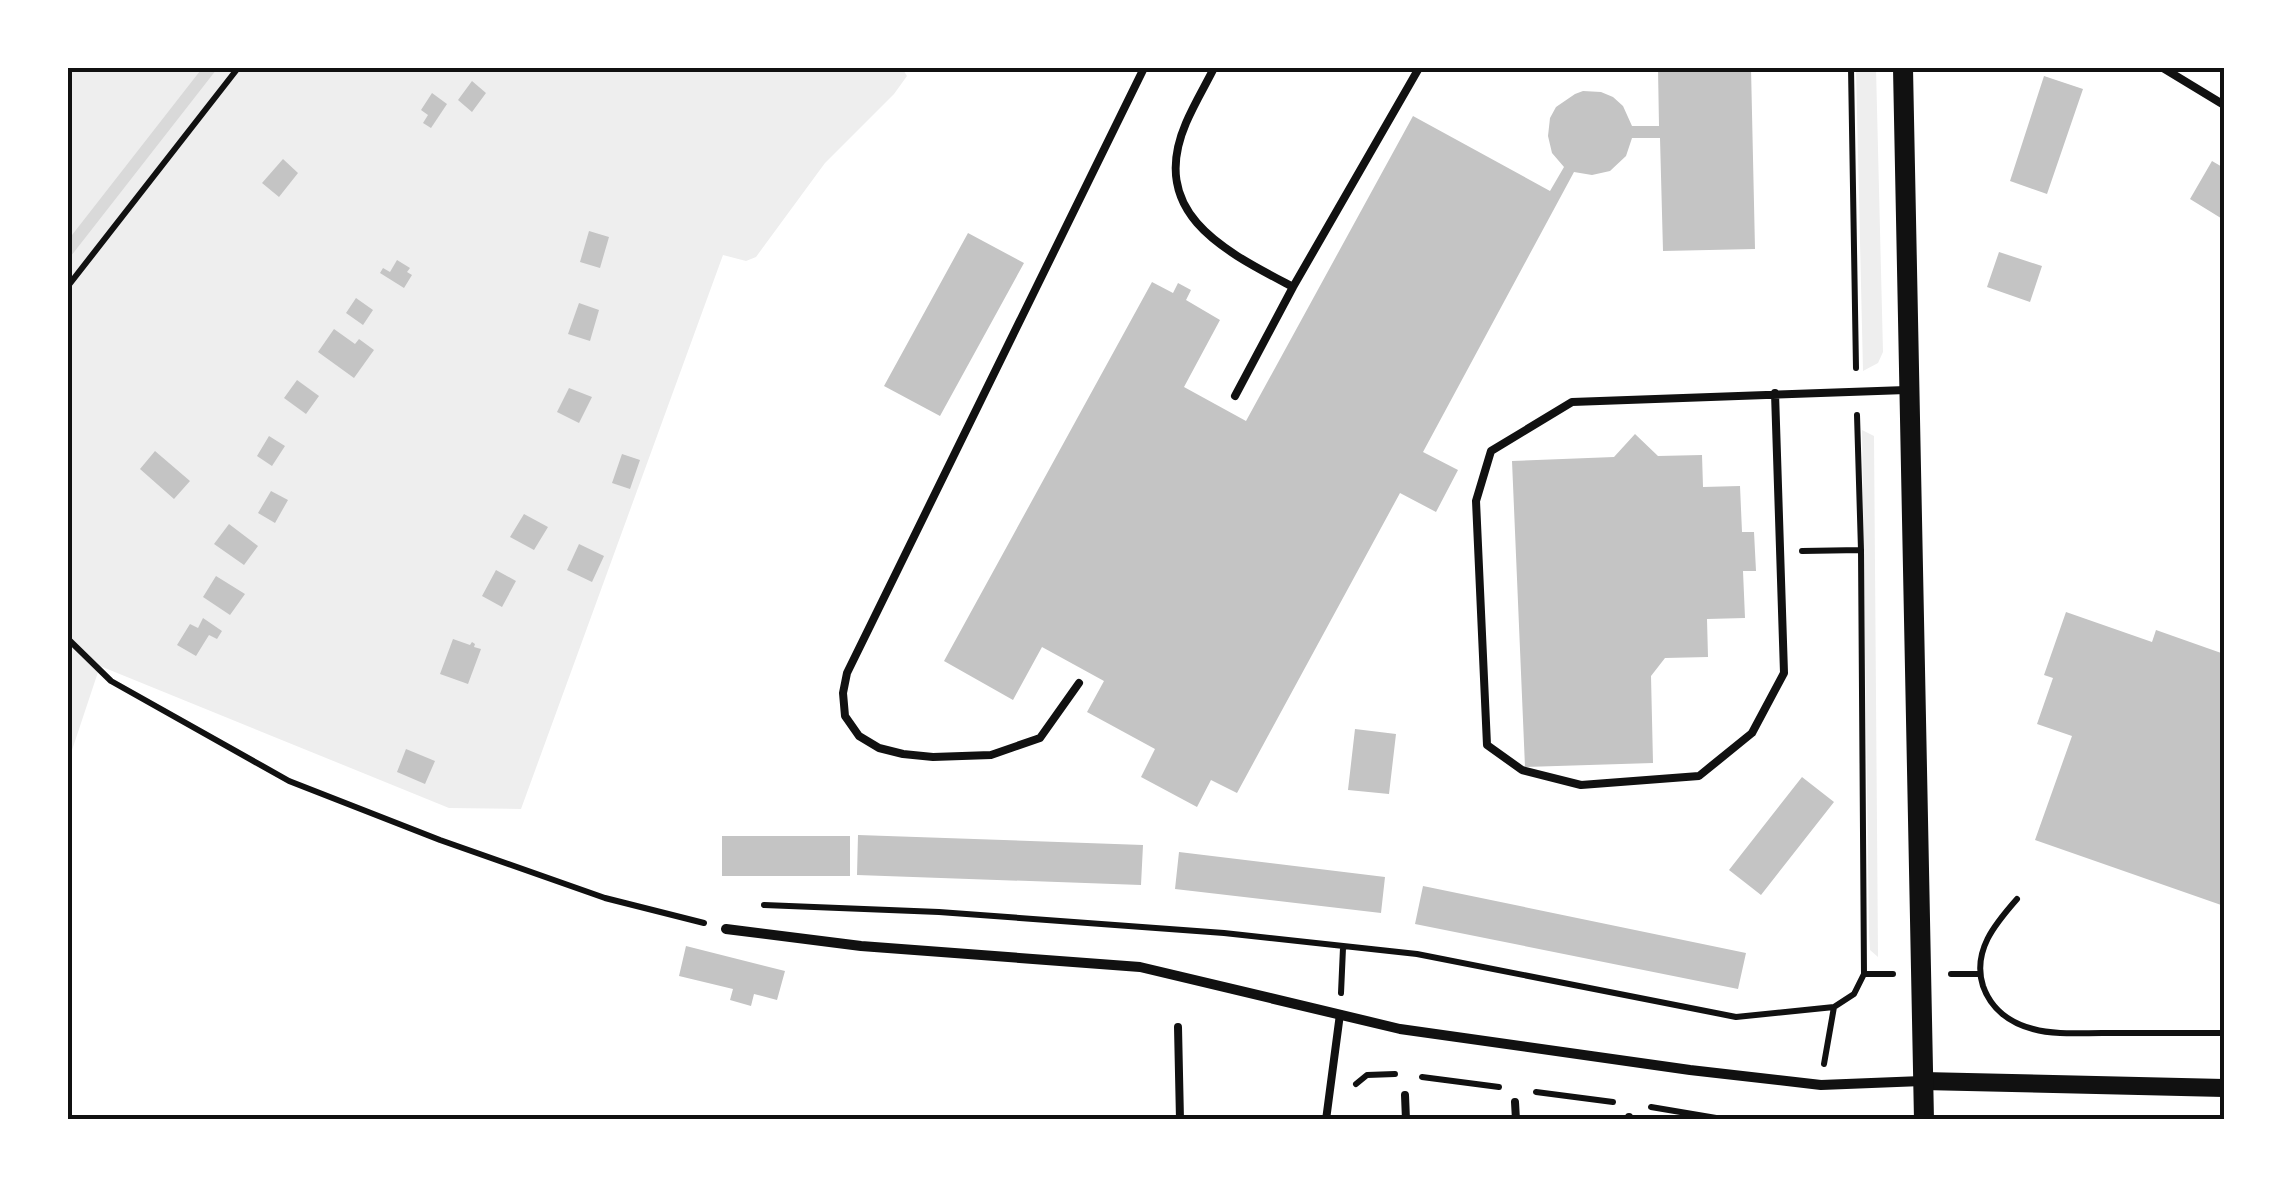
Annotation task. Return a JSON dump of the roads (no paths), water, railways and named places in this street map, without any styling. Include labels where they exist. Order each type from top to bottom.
[{"type":"main road","points":[[1903,68],[1924,1120]]},
{"type":"street","points":[[731,930],[861,946],[1140,968],[1400,1028],[1690,1070],[1821,1084],[1923,1082],[2224,1088]]},
{"type":"lane","points":[[1079,682],[1040,738],[991,755],[932,757],[879,748],[859,736],[844,716],[847,673],[1144,68]]},
{"type":"lane","points":[[1214,68],[1184,126],[1175,165],[1180,202],[1207,234],[1293,288]]},
{"type":"lane","points":[[1235,396],[1419,68]]},
{"type":"lane","points":[[2164,68],[2224,105]]},
{"type":"lane","points":[[1775,393],[1784,673],[1752,734],[1699,776],[1581,785],[1522,770],[1487,744],[1476,500],[1491,450],[1572,402],[1775,393],[1856,390],[1911,390]]},
{"type":"lane","points":[[1326,1120],[1340,1014]]},
{"type":"lane","points":[[1178,1028],[1180,1120]]},
{"type":"lane","points":[[1405,1094],[1406,1120]]},
{"type":"lane","points":[[1515,1102],[1516,1120]]},
{"type":"waterway","points":[[68,250],[210,68]]}]
